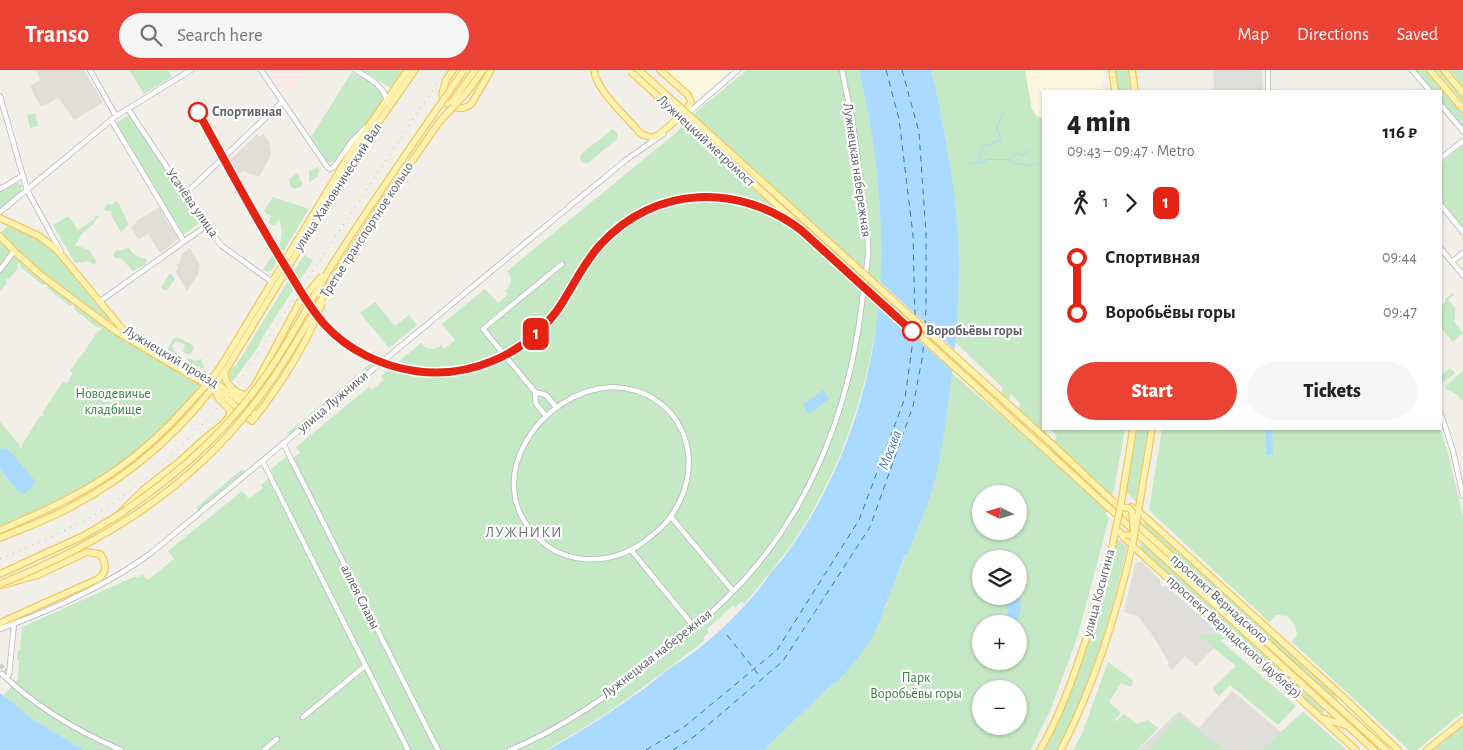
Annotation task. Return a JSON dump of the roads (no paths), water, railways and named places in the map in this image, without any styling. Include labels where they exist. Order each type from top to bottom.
[{"type":"main road","name":"улица Хамовнический Вал","points":[[358,146],[396,93],[408,70]]},
{"type":"main road","name":"улица Хамовнический Вал","points":[[0,538],[72,507],[120,477],[146,457],[175,430],[226,368],[296,247],[373,121],[387,102],[416,70]]},
{"type":"main road","points":[[453,70],[443,88],[442,94],[446,103],[460,108],[468,107],[472,103],[491,70]]},
{"type":"main road","name":"Третье транспортное кольцо","points":[[0,574],[83,536],[117,516],[160,487],[208,444],[252,394],[280,354],[333,263],[376,196],[464,70]]},
{"type":"main road","name":"Третье транспортное кольцо","points":[[0,585],[46,565],[123,524],[147,508],[204,460],[242,420],[288,358],[327,289],[384,201],[475,70]]},
{"type":"main road","points":[[440,120],[468,91],[483,70]]},
{"type":"main road","points":[[594,70],[596,81],[602,90],[639,132],[647,136],[656,135],[689,106],[690,98],[660,70]]},
{"type":"main road","name":"Лужнецкий метромост","points":[[630,70],[1049,453]]},
{"type":"main road","name":"Лужнецкий метромост","points":[[639,70],[1053,445]]},
{"type":"main road","points":[[1112,70],[1115,90]]},
{"type":"main road","points":[[1132,70],[1135,90]]},
{"type":"main road","points":[[1430,70],[1463,109]]},
{"type":"main road","points":[[1444,70],[1460,85],[1463,93]]},
{"type":"main road","points":[[0,220],[39,236],[62,257]]},
{"type":"main road","name":"Лужнецкий проезд","points":[[0,236],[42,276],[128,339],[211,385],[235,396],[254,418]]},
{"type":"main road","name":"улица Хамовнический Вал","points":[[0,530],[77,495],[122,467],[160,436],[211,385],[272,282],[296,247]]},
{"type":"main road","name":"Лужнецкий проезд","points":[[62,257],[114,321],[128,334],[211,385],[254,418]]},
{"type":"main road","points":[[235,396],[244,397],[250,393],[299,303],[333,263]]},
{"type":"main road","points":[[254,418],[290,368],[312,328],[327,289]]},
{"type":"main road","points":[[226,368],[224,378],[228,384],[242,394],[250,393]]},
{"type":"main road","points":[[117,516],[143,490],[179,462],[228,419],[231,414],[230,410],[218,398],[211,385]]},
{"type":"main road","points":[[1133,541],[1120,532],[1117,521],[1134,430]]},
{"type":"main road","name":"улица Косыгина","points":[[1061,750],[1076,721],[1111,625],[1133,541],[1152,430]]},
{"type":"main road","name":"проспект Вернадского","points":[[1053,445],[1330,701],[1386,750]]},
{"type":"main road","name":"проспект Вернадского","points":[[1049,453],[1374,750]]},
{"type":"main road","points":[[1120,507],[1128,508],[1132,511],[1133,541]]},
{"type":"main road","name":"проспект Вернадского (дублёр)","points":[[1120,507],[1131,507],[1138,513],[1342,696],[1398,750]]},
{"type":"main road","name":"улица Косыгина","points":[[1040,750],[1059,713],[1084,646],[1120,532]]},
{"type":"main road","name":"проспект Вернадского (дублёр)","points":[[1133,541],[1356,750]]},
{"type":"main road","points":[[0,585],[38,575],[88,552],[102,556],[105,566],[104,573],[100,577],[58,596],[1,627]]},
{"type":"main road","points":[[1330,701],[1336,702],[1339,699],[1335,690]]},
{"type":"main road","points":[[1342,696],[1354,722]]},
{"type":"main road","points":[[1315,712],[1321,715],[1326,714],[1325,705]]},
{"type":"main road","points":[[1325,705],[1337,733]]},
{"type":"main road","points":[[1320,718],[1332,720],[1350,728]]},
{"type":"main road","points":[[1428,750],[1463,721]]},
{"type":"main road","points":[[1374,739],[1386,740]]},
{"type":"street","points":[[90,70],[116,116]]},
{"type":"street","points":[[0,212],[116,116],[191,70]]},
{"type":"street","points":[[261,70],[307,139],[330,169],[334,167],[352,141],[373,121]]},
{"type":"street","points":[[356,70],[380,88],[385,94],[387,102]]},
{"type":"street","name":"улица Лужники","points":[[1,627],[14,624],[126,571],[151,553],[626,160],[661,136],[738,70]]},
{"type":"street","name":"Лужнецкая набережная","points":[[510,750],[549,731],[590,706],[696,628],[733,591],[772,545],[803,496],[816,470],[835,425],[854,359],[867,270],[868,232],[852,120],[842,70]]},
{"type":"street","points":[[1268,70],[1268,90]]},
{"type":"street","points":[[1412,70],[1429,90]]},
{"type":"street","points":[[380,88],[396,93]]},
{"type":"street","name":"Лужнецкий проезд","points":[[0,96],[25,185],[62,257]]},
{"type":"street","points":[[690,98],[696,106]]},
{"type":"street","points":[[185,194],[282,102]]},
{"type":"street","points":[[1442,106],[1463,131]]},
{"type":"street","name":"Усачёва улица","points":[[128,109],[206,226],[222,246],[272,282]]},
{"type":"street","name":"Усачёва улица","points":[[111,120],[183,240]]},
{"type":"street","points":[[1442,157],[1463,141]]},
{"type":"street","points":[[0,189],[22,176]]},
{"type":"street","points":[[14,180],[25,185],[33,185]]},
{"type":"street","points":[[1442,206],[1463,232]]},
{"type":"street","points":[[99,302],[183,240],[206,226]]},
{"type":"street","points":[[1442,250],[1463,275]]},
{"type":"street","points":[[0,270],[14,251]]},
{"type":"street","points":[[1452,262],[1463,253]]},
{"type":"street","points":[[546,416],[536,404],[535,392],[483,329],[562,264]]},
{"type":"street","points":[[110,326],[114,325],[114,321]]},
{"type":"street","points":[[612,387],[622,387],[642,392],[659,401],[674,416],[684,434],[690,461],[689,474],[684,491],[665,525],[633,552],[602,558],[573,557],[547,546],[538,539],[526,524],[516,498],[514,482],[516,466],[526,441],[546,416],[556,407],[584,392],[612,387]]},
{"type":"street","points":[[535,392],[546,395],[556,407]]},
{"type":"street","points":[[1442,417],[1453,452],[1463,496]]},
{"type":"street","name":"аллея Славы","points":[[284,444],[438,750]]},
{"type":"street","name":"аллея Славы","points":[[263,462],[408,750]]},
{"type":"street","points":[[671,517],[733,591]]},
{"type":"street","points":[[23,520],[28,523],[26,528]]},
{"type":"street","points":[[633,552],[696,628]]},
{"type":"street","points":[[14,624],[5,673],[13,684],[71,724],[121,750]]},
{"type":"street","points":[[303,717],[365,666]]},
{"type":"street","points":[[5,673],[13,684]]},
{"type":"street","points":[[264,750],[277,739]]},
{"type":"water","name":"Москва","points":[[859,70],[931,70],[950,163],[957,220],[959,262],[957,326],[950,390],[944,437],[934,484],[925,511],[907,555],[905,555],[875,633],[857,659],[836,683],[831,685],[764,750],[548,750],[591,725],[638,693],[699,648],[734,617],[792,546],[809,520],[836,467],[857,412],[871,357],[879,301],[881,244],[878,186],[871,128]]},
{"type":"water","points":[[823,390],[829,399],[809,414],[803,405]]},
{"type":"water","points":[[1265,430],[1272,430],[1273,454],[1266,455]]},
{"type":"water","points":[[7,448],[35,481],[33,486],[24,494],[18,491],[0,469],[0,449]]},
{"type":"water","points":[[1006,605],[1021,605],[1019,615],[1008,615]]},
{"type":"water","points":[[0,693],[35,721],[84,750],[0,750]]},
{"type":"waterway","points":[[979,161],[982,147],[1001,140],[997,128],[1003,113]]},
{"type":"waterway","points":[[967,164],[985,162],[987,159],[1009,160],[1017,153],[1023,155],[1031,150]]},
{"type":"waterway","points":[[1010,161],[1014,164],[1029,166],[1033,164],[1035,166],[1037,162]]},
{"type":"tunnel","points":[[0,665],[6,671]]},
{"type":"railway","points":[[0,559],[67,529],[106,508],[147,478],[201,426],[249,367],[446,70]]},
{"type":"metro line","name":"1","points":[[198,112],[279,256],[312,309],[326,326],[361,354],[402,370],[424,373],[447,373],[490,363],[510,353],[528,341],[555,314],[590,256],[612,233],[649,209],[676,200],[690,198],[719,197],[748,202],[762,206],[787,219],[912,331]]},
{"type":"place","name":"Спортивная","points":[[198,112]]},
{"type":"place","name":"Воробьёвы горы","points":[[912,331]]},
{"type":"district","name":"ЛУЖНИКИ","points":[[524,532]]},
{"type":"park label","name":"Новодевичье кладбище","points":[[113,402]]},
{"type":"park label","name":"Парк Воробьёвы горы","points":[[916,686]]}]
